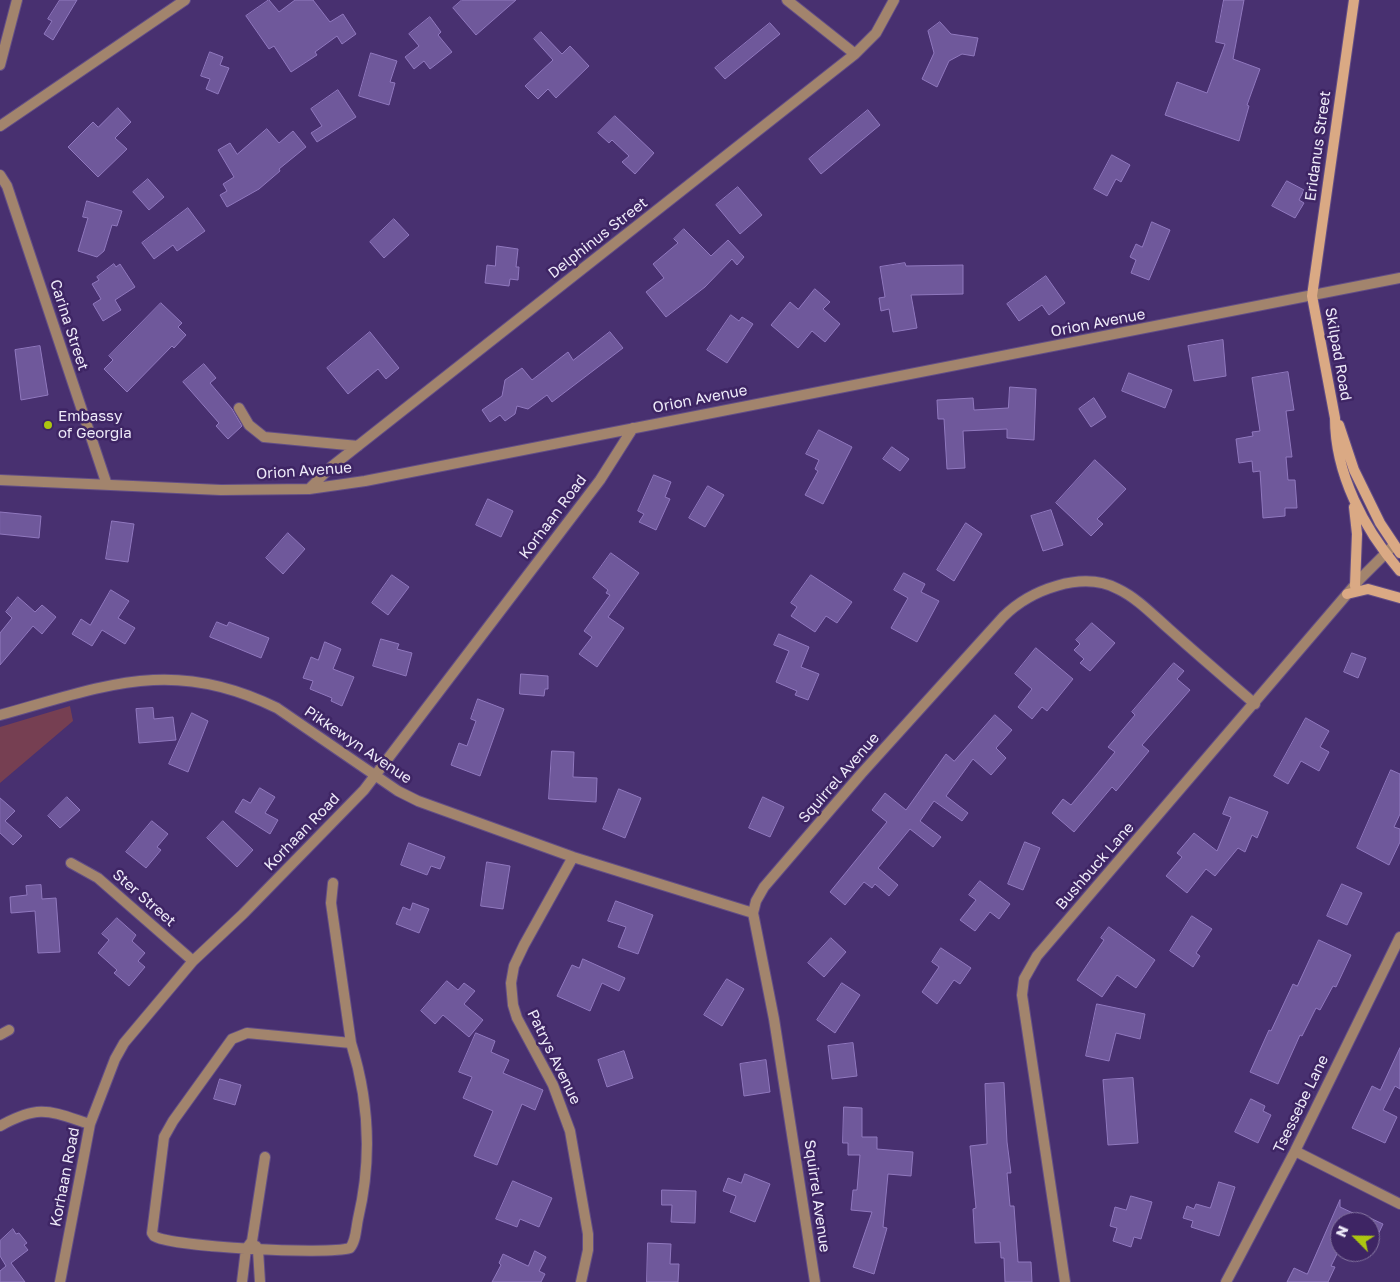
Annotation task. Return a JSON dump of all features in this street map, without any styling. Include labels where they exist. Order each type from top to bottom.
[{"type":"street","points":[[0,65],[17,0]]},
{"type":"street","points":[[0,126],[184,0]]},
{"type":"street","points":[[787,0],[855,54]]},
{"type":"street","name":"Delphinus Street","points":[[309,489],[358,446],[855,54],[876,33],[894,0]]},
{"type":"street","name":"Eridanus Street","points":[[1312,296],[1354,0]]},
{"type":"street","name":"Carina Street","points":[[0,175],[7,186],[106,485]]},
{"type":"street","name":"Orion Avenue","points":[[0,480],[221,490],[309,489],[364,482],[1400,278]]},
{"type":"street","name":"Skilpad Road","points":[[1312,296],[1335,418],[1336,437],[1353,501],[1385,554],[1400,572]]},
{"type":"street","points":[[239,408],[249,425],[264,437],[358,446]]},
{"type":"street","name":"Skilpad Road","points":[[1335,418],[1341,428],[1354,470],[1380,523],[1397,549]]},
{"type":"street","name":"Korhaan Road","points":[[60,1282],[90,1124],[115,1060],[124,1043],[193,961],[331,826],[376,775],[600,480],[633,428]]},
{"type":"street","points":[[1353,501],[1357,534],[1355,586]]},
{"type":"street","name":"Bushbuck Lane","points":[[1065,1282],[1022,995],[1024,979],[1037,956],[1255,704],[1347,594],[1385,554],[1397,549]]},
{"type":"street","name":"Squirrel Avenue","points":[[815,1282],[774,1019],[752,913],[756,901],[764,888],[861,774],[1003,616],[1030,595],[1050,588],[1088,581],[1117,588],[1145,608],[1255,704]]},
{"type":"street","points":[[1347,594],[1368,589],[1400,598]]},
{"type":"street","name":"Pikkewyn Avenue","points":[[0,715],[89,690],[128,682],[189,680],[238,692],[277,708],[408,796],[441,810],[573,857],[752,913]]},
{"type":"street","name":"Patrys Avenue","points":[[573,857],[524,945],[511,975],[511,983],[517,1018],[553,1085],[570,1131],[588,1234],[588,1250],[581,1282]]},
{"type":"street","name":"Ster Street","points":[[71,864],[98,878],[193,961]]},
{"type":"street","points":[[333,883],[331,903],[351,1043],[364,1092],[368,1143],[364,1196],[352,1245],[344,1250],[258,1250],[249,1245],[154,1236],[152,1233],[162,1147],[167,1131],[232,1039],[238,1034],[247,1033],[351,1043]]},
{"type":"street","name":"Tsessebe Lane","points":[[1226,1282],[1295,1151],[1400,937]]},
{"type":"street","points":[[0,1126],[28,1112],[44,1110],[90,1124]]},
{"type":"street","points":[[1295,1151],[1400,1204]]},
{"type":"street","points":[[242,1282],[265,1157]]},
{"type":"street","points":[[258,1250],[260,1282]]},
{"type":"shaded area","points":[[70,706],[73,721],[0,783],[0,727]]},
{"type":"building","points":[[60,0],[77,0],[53,40],[44,34],[52,21],[48,19]]},
{"type":"building","points":[[269,0],[279,12],[295,0],[313,0],[330,22],[343,14],[356,34],[342,44],[337,36],[315,52],[317,55],[291,72],[274,46],[269,49],[246,16]]},
{"type":"building","points":[[462,0],[516,0],[476,35],[453,8]]},
{"type":"building","points":[[1224,0],[1244,0],[1233,59],[1260,69],[1247,105],[1249,106],[1239,141],[1165,115],[1177,82],[1207,93],[1225,44],[1216,42]]},
{"type":"building","points":[[430,17],[441,32],[438,35],[452,52],[430,69],[424,61],[414,69],[405,57],[419,46],[409,34]]},
{"type":"building","points":[[940,22],[951,34],[978,38],[974,56],[962,54],[949,61],[937,87],[922,79],[934,53],[928,31]]},
{"type":"building","points":[[770,23],[780,34],[725,79],[715,68]]},
{"type":"building","points":[[541,32],[562,54],[570,46],[589,66],[556,98],[548,89],[538,99],[525,86],[553,60],[534,39]]},
{"type":"building","points":[[210,52],[223,57],[220,65],[229,68],[218,94],[206,89],[210,79],[201,76]]},
{"type":"building","points":[[371,53],[397,61],[390,82],[395,83],[389,105],[359,96]]},
{"type":"building","points":[[338,90],[356,117],[317,142],[311,133],[322,126],[311,109]]},
{"type":"building","points":[[118,108],[131,122],[115,138],[127,149],[98,177],[68,147],[93,122],[98,127]]},
{"type":"building","points":[[868,110],[880,125],[821,174],[809,159]]},
{"type":"building","points":[[615,116],[654,153],[635,174],[622,162],[629,156],[612,140],[609,143],[598,133]]},
{"type":"building","points":[[267,129],[279,143],[293,131],[306,147],[279,169],[280,171],[259,189],[227,207],[220,195],[227,191],[223,184],[234,177],[218,150],[230,143],[237,154]]},
{"type":"building","points":[[1112,155],[1130,165],[1121,182],[1116,179],[1107,196],[1094,189]]},
{"type":"building","points":[[148,179],[164,197],[149,210],[133,192]]},
{"type":"building","points":[[1287,181],[1304,190],[1299,200],[1304,203],[1295,218],[1272,206]]},
{"type":"building","points":[[738,187],[762,215],[740,234],[716,205]]},
{"type":"building","points":[[87,201],[122,211],[117,226],[112,225],[104,251],[97,257],[78,251],[88,218],[83,217]]},
{"type":"building","points":[[188,208],[205,231],[177,251],[173,245],[154,259],[142,243]]},
{"type":"building","points":[[394,219],[409,235],[384,258],[370,242]]},
{"type":"building","points":[[1152,222],[1170,230],[1149,280],[1131,273],[1136,260],[1130,257],[1136,244],[1142,247]]},
{"type":"building","points":[[684,229],[711,256],[728,240],[744,257],[737,265],[732,259],[705,287],[666,317],[646,292],[664,278],[653,264],[678,243],[674,239]]},
{"type":"building","points":[[497,246],[518,249],[516,267],[519,267],[518,280],[510,279],[509,286],[485,283],[487,265],[495,266]]},
{"type":"building","points":[[905,263],[906,266],[963,265],[963,294],[911,295],[917,328],[893,332],[889,309],[881,311],[879,298],[885,297],[880,267]]},
{"type":"building","points":[[114,264],[116,267],[120,264],[135,287],[115,300],[121,310],[103,321],[93,304],[101,299],[92,284],[99,280],[97,277]]},
{"type":"building","points":[[1046,276],[1065,303],[1049,315],[1042,305],[1019,321],[1007,304]]},
{"type":"building","points":[[815,289],[830,302],[823,309],[840,324],[825,342],[812,331],[798,348],[771,325],[790,302],[798,309]]},
{"type":"building","points":[[161,303],[182,323],[178,327],[186,335],[174,348],[172,346],[127,392],[104,369],[113,360],[109,356]]},
{"type":"building","points":[[731,315],[739,321],[742,317],[753,324],[727,363],[707,350]]},
{"type":"building","points":[[370,332],[399,368],[386,379],[378,369],[348,394],[327,368]]},
{"type":"building","points":[[610,332],[623,348],[552,402],[547,395],[528,409],[517,406],[515,414],[505,421],[500,415],[490,422],[482,410],[502,396],[505,380],[522,368],[532,380],[568,352],[573,360]]},
{"type":"building","points":[[1223,340],[1226,376],[1194,381],[1188,346]]},
{"type":"building","points":[[40,346],[48,395],[21,400],[15,350]]},
{"type":"building","points":[[204,364],[216,378],[210,383],[232,409],[242,426],[228,439],[216,426],[219,423],[183,382]]},
{"type":"building","points":[[1288,372],[1294,410],[1286,411],[1292,457],[1286,457],[1288,480],[1295,480],[1297,508],[1285,508],[1285,516],[1263,518],[1260,471],[1253,472],[1252,461],[1239,463],[1236,439],[1253,436],[1252,432],[1260,431],[1252,378]]},
{"type":"building","points":[[1129,373],[1172,390],[1165,408],[1122,391]]},
{"type":"building","points":[[1010,387],[1036,389],[1034,440],[1007,438],[1007,429],[963,431],[965,468],[947,469],[944,419],[938,419],[937,400],[973,398],[974,410],[1008,408]]},
{"type":"building","points":[[1094,398],[1106,417],[1091,427],[1079,409]]},
{"type":"building","points":[[819,430],[852,447],[823,504],[805,495],[818,471],[815,469],[819,460],[806,454]]},
{"type":"building","points":[[892,447],[909,459],[900,471],[883,459]]},
{"type":"building","points":[[1095,460],[1126,489],[1097,519],[1103,524],[1091,536],[1056,503]]},
{"type":"building","points":[[654,475],[671,482],[665,497],[670,499],[656,530],[639,522],[644,514],[638,511]]},
{"type":"building","points":[[708,486],[724,495],[705,527],[689,518]]},
{"type":"building","points":[[488,499],[513,511],[501,537],[476,525]]},
{"type":"building","points":[[1051,510],[1063,545],[1043,551],[1031,516]]},
{"type":"building","points":[[0,512],[41,516],[39,538],[0,534]]},
{"type":"building","points":[[112,521],[134,524],[128,562],[106,559]]},
{"type":"building","points":[[966,523],[982,534],[954,581],[937,570]]},
{"type":"building","points":[[288,533],[305,549],[283,574],[266,558]]},
{"type":"building","points":[[611,553],[639,573],[608,617],[624,628],[597,667],[579,654],[592,637],[584,631],[610,595],[606,593],[608,590],[593,578]]},
{"type":"building","points":[[904,573],[925,584],[921,592],[939,601],[917,642],[891,628],[908,598],[894,590]]},
{"type":"building","points":[[392,575],[409,587],[388,615],[372,603]]},
{"type":"building","points":[[811,575],[852,602],[837,623],[826,616],[815,632],[791,616],[797,607],[791,603]]},
{"type":"building","points":[[111,590],[129,601],[118,618],[135,628],[125,644],[102,630],[92,646],[72,634],[81,619],[90,625]]},
{"type":"building","points":[[18,597],[35,612],[42,605],[56,617],[42,634],[33,626],[0,665],[0,633],[12,618],[6,612]]},
{"type":"building","points":[[217,622],[227,626],[229,622],[269,638],[261,658],[210,637]]},
{"type":"building","points":[[1092,623],[1115,643],[1090,671],[1080,663],[1084,659],[1074,650],[1080,644],[1076,640]]},
{"type":"building","points":[[779,634],[809,647],[801,667],[819,674],[808,700],[795,695],[797,691],[776,682],[789,651],[774,645]]},
{"type":"building","points":[[381,639],[399,644],[397,649],[412,653],[406,676],[373,666]]},
{"type":"building","points":[[325,642],[341,649],[333,669],[354,677],[342,706],[331,701],[332,698],[310,689],[313,681],[303,678],[311,657],[318,660]]},
{"type":"building","points":[[1036,648],[1073,679],[1047,711],[1042,707],[1032,719],[1018,707],[1032,689],[1015,674]]},
{"type":"building","points":[[1352,653],[1366,658],[1358,678],[1344,672]]},
{"type":"building","points":[[1174,663],[1184,671],[1177,679],[1190,690],[1142,745],[1149,751],[1116,791],[1112,787],[1074,832],[1052,813],[1063,799],[1071,805],[1115,752],[1108,747],[1135,715],[1132,712]]},
{"type":"building","points":[[521,674],[548,676],[548,689],[545,689],[544,696],[520,694]]},
{"type":"building","points":[[478,699],[504,709],[480,776],[451,765],[459,743],[467,746],[476,721],[471,719]]},
{"type":"building","points":[[153,708],[154,719],[173,717],[176,740],[139,743],[136,709]]},
{"type":"building","points":[[192,713],[208,721],[188,772],[169,764]]},
{"type":"building","points":[[995,715],[1012,730],[996,748],[1006,758],[991,775],[973,759],[946,796],[968,813],[962,821],[934,801],[920,821],[941,837],[933,847],[910,829],[878,868],[898,885],[889,896],[875,884],[872,888],[864,882],[845,905],[830,892],[887,822],[872,810],[885,793],[906,810],[946,754],[954,761]]},
{"type":"building","points":[[1306,718],[1329,731],[1320,747],[1329,752],[1319,771],[1301,761],[1288,784],[1274,776]]},
{"type":"building","points":[[552,751],[574,752],[573,777],[597,778],[596,802],[549,799]]},
{"type":"building","points":[[1391,770],[1400,774],[1400,814],[1394,827],[1400,829],[1400,842],[1389,865],[1357,848]]},
{"type":"building","points":[[260,788],[275,797],[265,813],[278,820],[270,834],[235,812],[243,799],[250,803]]},
{"type":"building","points":[[619,789],[641,798],[625,838],[603,829]]},
{"type":"building","points":[[67,797],[80,810],[60,828],[48,816]]},
{"type":"building","points":[[763,797],[784,807],[770,837],[749,828]]},
{"type":"building","points":[[1230,797],[1268,812],[1257,838],[1252,835],[1245,852],[1238,848],[1215,876],[1206,869],[1187,893],[1166,876],[1182,857],[1177,853],[1194,833],[1217,851],[1231,817],[1223,814]]},
{"type":"building","points":[[0,798],[15,811],[5,821],[22,836],[13,845],[0,833]]},
{"type":"building","points":[[152,821],[168,834],[157,847],[161,850],[146,868],[126,852]]},
{"type":"building","points":[[223,821],[253,850],[237,867],[207,838]]},
{"type":"building","points":[[1025,842],[1040,848],[1023,890],[1008,884]]},
{"type":"building","points":[[409,843],[445,857],[440,869],[431,866],[427,875],[401,865]]},
{"type":"building","points":[[487,862],[510,866],[503,909],[481,906]]},
{"type":"building","points":[[980,881],[1010,904],[999,919],[990,912],[975,931],[960,920],[976,900],[969,895]]},
{"type":"building","points":[[1342,884],[1362,893],[1347,925],[1327,916]]},
{"type":"building","points":[[41,885],[42,899],[56,898],[60,952],[38,953],[35,911],[11,913],[10,897],[27,895],[26,886]]},
{"type":"building","points":[[616,901],[653,915],[638,954],[618,947],[626,927],[608,921]]},
{"type":"building","points":[[413,903],[429,909],[419,933],[396,924],[403,907],[410,910]]},
{"type":"building","points":[[1192,916],[1212,929],[1196,953],[1200,956],[1193,967],[1170,951]]},
{"type":"building","points":[[117,918],[136,935],[132,941],[145,953],[138,961],[145,967],[129,986],[114,973],[117,970],[98,953],[109,940],[102,934]]},
{"type":"building","points":[[1109,927],[1155,960],[1136,988],[1117,975],[1102,997],[1077,980],[1104,940],[1101,938]]},
{"type":"building","points":[[831,938],[846,952],[824,977],[808,963]]},
{"type":"building","points":[[1319,940],[1351,955],[1336,987],[1333,986],[1320,1010],[1316,1008],[1302,1036],[1300,1035],[1278,1084],[1250,1072],[1293,984],[1297,986]]},
{"type":"building","points":[[941,948],[971,968],[960,984],[954,980],[937,1004],[922,992],[939,967],[932,962]]},
{"type":"building","points":[[583,959],[625,978],[619,991],[602,983],[590,1011],[557,996],[572,965],[579,968]]},
{"type":"building","points":[[727,979],[744,989],[722,1026],[704,1015]]},
{"type":"building","points":[[447,981],[458,990],[464,983],[475,991],[464,1004],[483,1020],[469,1037],[443,1015],[435,1024],[421,1011]]},
{"type":"building","points":[[842,983],[860,995],[835,1033],[817,1020]]},
{"type":"building","points":[[1097,1004],[1145,1014],[1140,1039],[1116,1033],[1109,1061],[1086,1056]]},
{"type":"building","points":[[476,1033],[495,1041],[491,1052],[509,1060],[503,1073],[543,1090],[535,1110],[522,1104],[497,1165],[474,1156],[493,1111],[463,1098],[472,1077],[459,1072]]},
{"type":"building","points":[[853,1043],[857,1076],[832,1079],[828,1046]]},
{"type":"building","points":[[1400,1048],[1400,1089],[1395,1086],[1383,1110],[1397,1117],[1385,1143],[1352,1128],[1372,1086],[1380,1090]]},
{"type":"building","points":[[624,1051],[633,1078],[607,1087],[598,1060]]},
{"type":"building","points":[[766,1060],[770,1092],[744,1096],[740,1064]]},
{"type":"building","points":[[1133,1078],[1138,1143],[1108,1145],[1103,1080]]},
{"type":"building","points":[[220,1079],[241,1085],[235,1105],[214,1099]]},
{"type":"building","points":[[1004,1083],[1007,1142],[1011,1173],[1007,1173],[1010,1206],[1014,1206],[1018,1262],[1031,1262],[1032,1282],[1005,1282],[1004,1258],[1001,1258],[1000,1242],[975,1243],[973,1209],[976,1208],[970,1146],[987,1144],[985,1084]]},
{"type":"building","points":[[1251,1099],[1265,1106],[1263,1111],[1271,1115],[1258,1143],[1235,1132]]},
{"type":"building","points":[[844,1107],[862,1108],[862,1137],[877,1137],[877,1149],[913,1152],[911,1176],[888,1174],[883,1227],[887,1228],[874,1274],[853,1267],[872,1212],[851,1210],[853,1190],[857,1190],[860,1155],[848,1155],[848,1143],[843,1143]]},
{"type":"building","points":[[745,1174],[770,1184],[755,1222],[730,1212],[736,1196],[723,1191],[728,1178],[741,1183]]},
{"type":"building","points":[[513,1181],[552,1198],[539,1227],[520,1219],[517,1227],[496,1219]]},
{"type":"building","points":[[1219,1182],[1235,1187],[1219,1236],[1191,1227],[1193,1221],[1183,1218],[1187,1206],[1194,1209],[1196,1204],[1210,1208]]},
{"type":"building","points":[[662,1190],[696,1191],[695,1223],[671,1222],[672,1205],[662,1205]]},
{"type":"building","points":[[1131,1196],[1152,1202],[1141,1239],[1134,1237],[1131,1247],[1113,1241],[1117,1228],[1110,1226],[1115,1207],[1126,1210]]},
{"type":"building","points":[[1340,1200],[1340,1207],[1351,1212],[1335,1212]]},
{"type":"building","points":[[1330,1222],[1330,1262],[1333,1262],[1331,1266],[1335,1267],[1328,1282],[1287,1282],[1294,1268],[1307,1274]]},
{"type":"building","points":[[13,1229],[27,1243],[24,1245],[28,1250],[11,1263],[25,1282],[0,1282],[0,1271],[6,1266],[0,1256],[0,1241]]},
{"type":"building","points":[[648,1243],[671,1244],[670,1264],[679,1264],[678,1282],[647,1282]]},
{"type":"building","points":[[535,1251],[546,1257],[539,1271],[545,1274],[541,1282],[492,1282],[501,1265],[499,1263],[503,1254],[528,1266]]},
{"type":"place","name":"Embassy of Georgia","points":[[48,425]]}]
